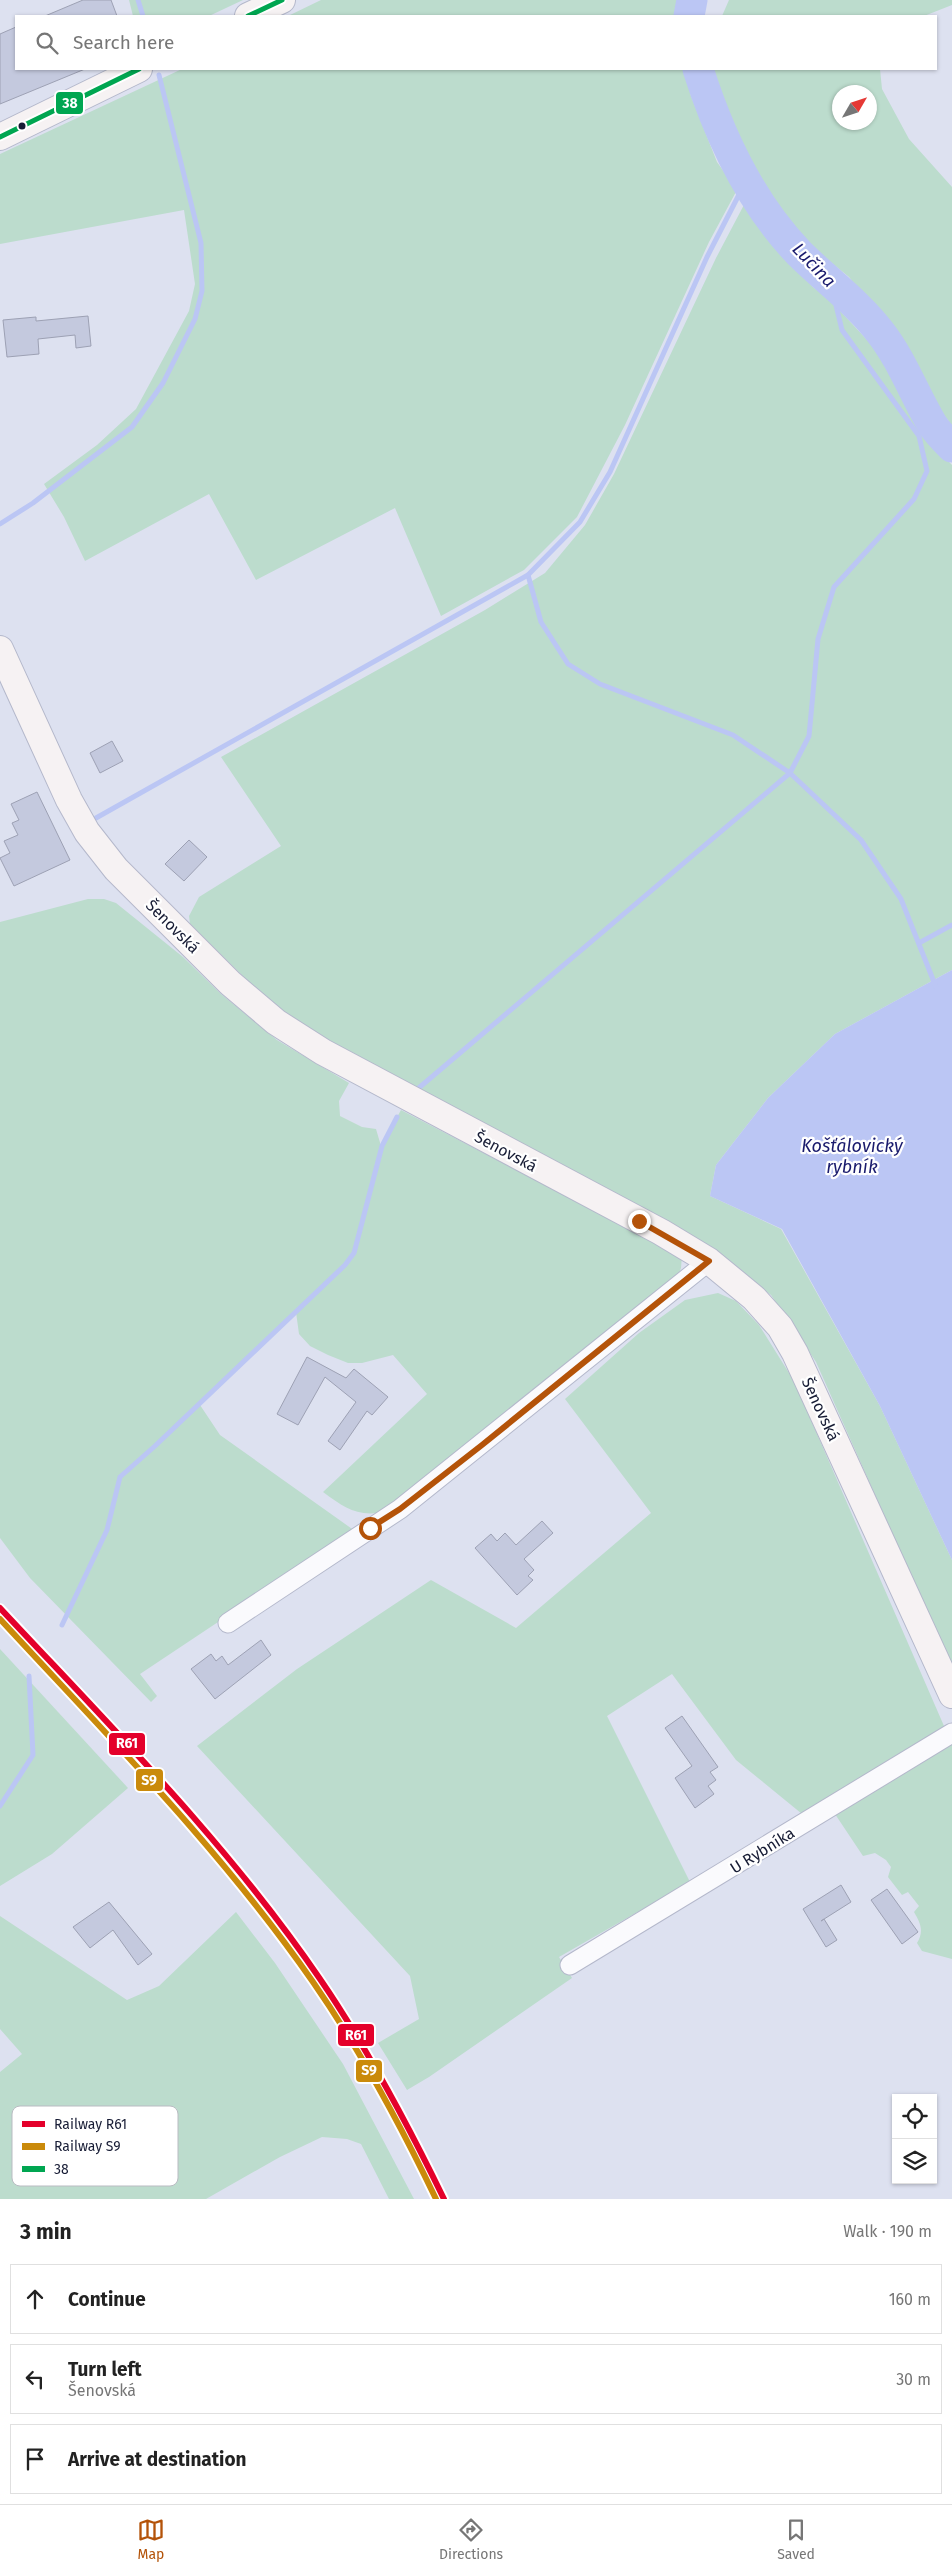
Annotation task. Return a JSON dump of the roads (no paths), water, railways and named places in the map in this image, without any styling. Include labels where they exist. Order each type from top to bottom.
[{"type":"street","points":[[250,15],[282,0]]},
{"type":"street","points":[[0,136],[137,70]]},
{"type":"street","name":"Šenovská","points":[[0,649],[69,800],[87,832],[116,869],[236,988],[276,1022],[323,1052],[661,1232],[709,1261],[754,1298],[780,1327],[796,1353],[952,1695]]},
{"type":"street","points":[[228,1623],[400,1509],[709,1261]]},
{"type":"street","name":"U Rybníka","points":[[570,1966],[952,1733]]},
{"type":"water","name":"Košťálovický rybník","points":[[952,970],[952,1560],[880,1406],[782,1229],[710,1196],[716,1165],[768,1098],[835,1034]]},
{"type":"waterway","points":[[138,0],[143,15]]},
{"type":"waterway","name":"Lučina","points":[[689,15],[692,0]]},
{"type":"waterway","name":"Lučina","points":[[698,70],[726,143],[751,190],[781,233],[799,253],[851,301],[880,332],[895,354],[932,424],[952,447]]},
{"type":"waterway","points":[[0,524],[33,503],[132,427],[163,383],[195,319],[202,291],[201,243],[159,75]]},
{"type":"waterway","points":[[732,156],[746,181],[707,257],[610,472],[580,522],[528,575],[541,622],[568,664],[600,684],[733,735],[790,773],[861,840],[901,899],[936,987]]},
{"type":"waterway","points":[[414,1092],[790,773],[809,736],[818,639],[834,587],[914,499],[927,471],[919,436],[842,330],[833,293],[836,285]]},
{"type":"waterway","points":[[96,818],[528,575]]},
{"type":"waterway","points":[[919,943],[952,925]]},
{"type":"waterway","points":[[62,1625],[107,1530],[120,1477],[345,1265],[354,1253],[382,1146],[397,1117]]},
{"type":"waterway","points":[[0,1806],[33,1755],[29,1676]]},
{"type":"rail line","name":"R61","points":[[0,1608],[126,1742],[208,1834],[284,1929],[338,2005],[371,2059],[416,2142],[444,2199]]},
{"type":"rail line","name":"S9","points":[[0,1619],[163,1795],[241,1886],[278,1934],[331,2008],[364,2061],[436,2199]]}]
